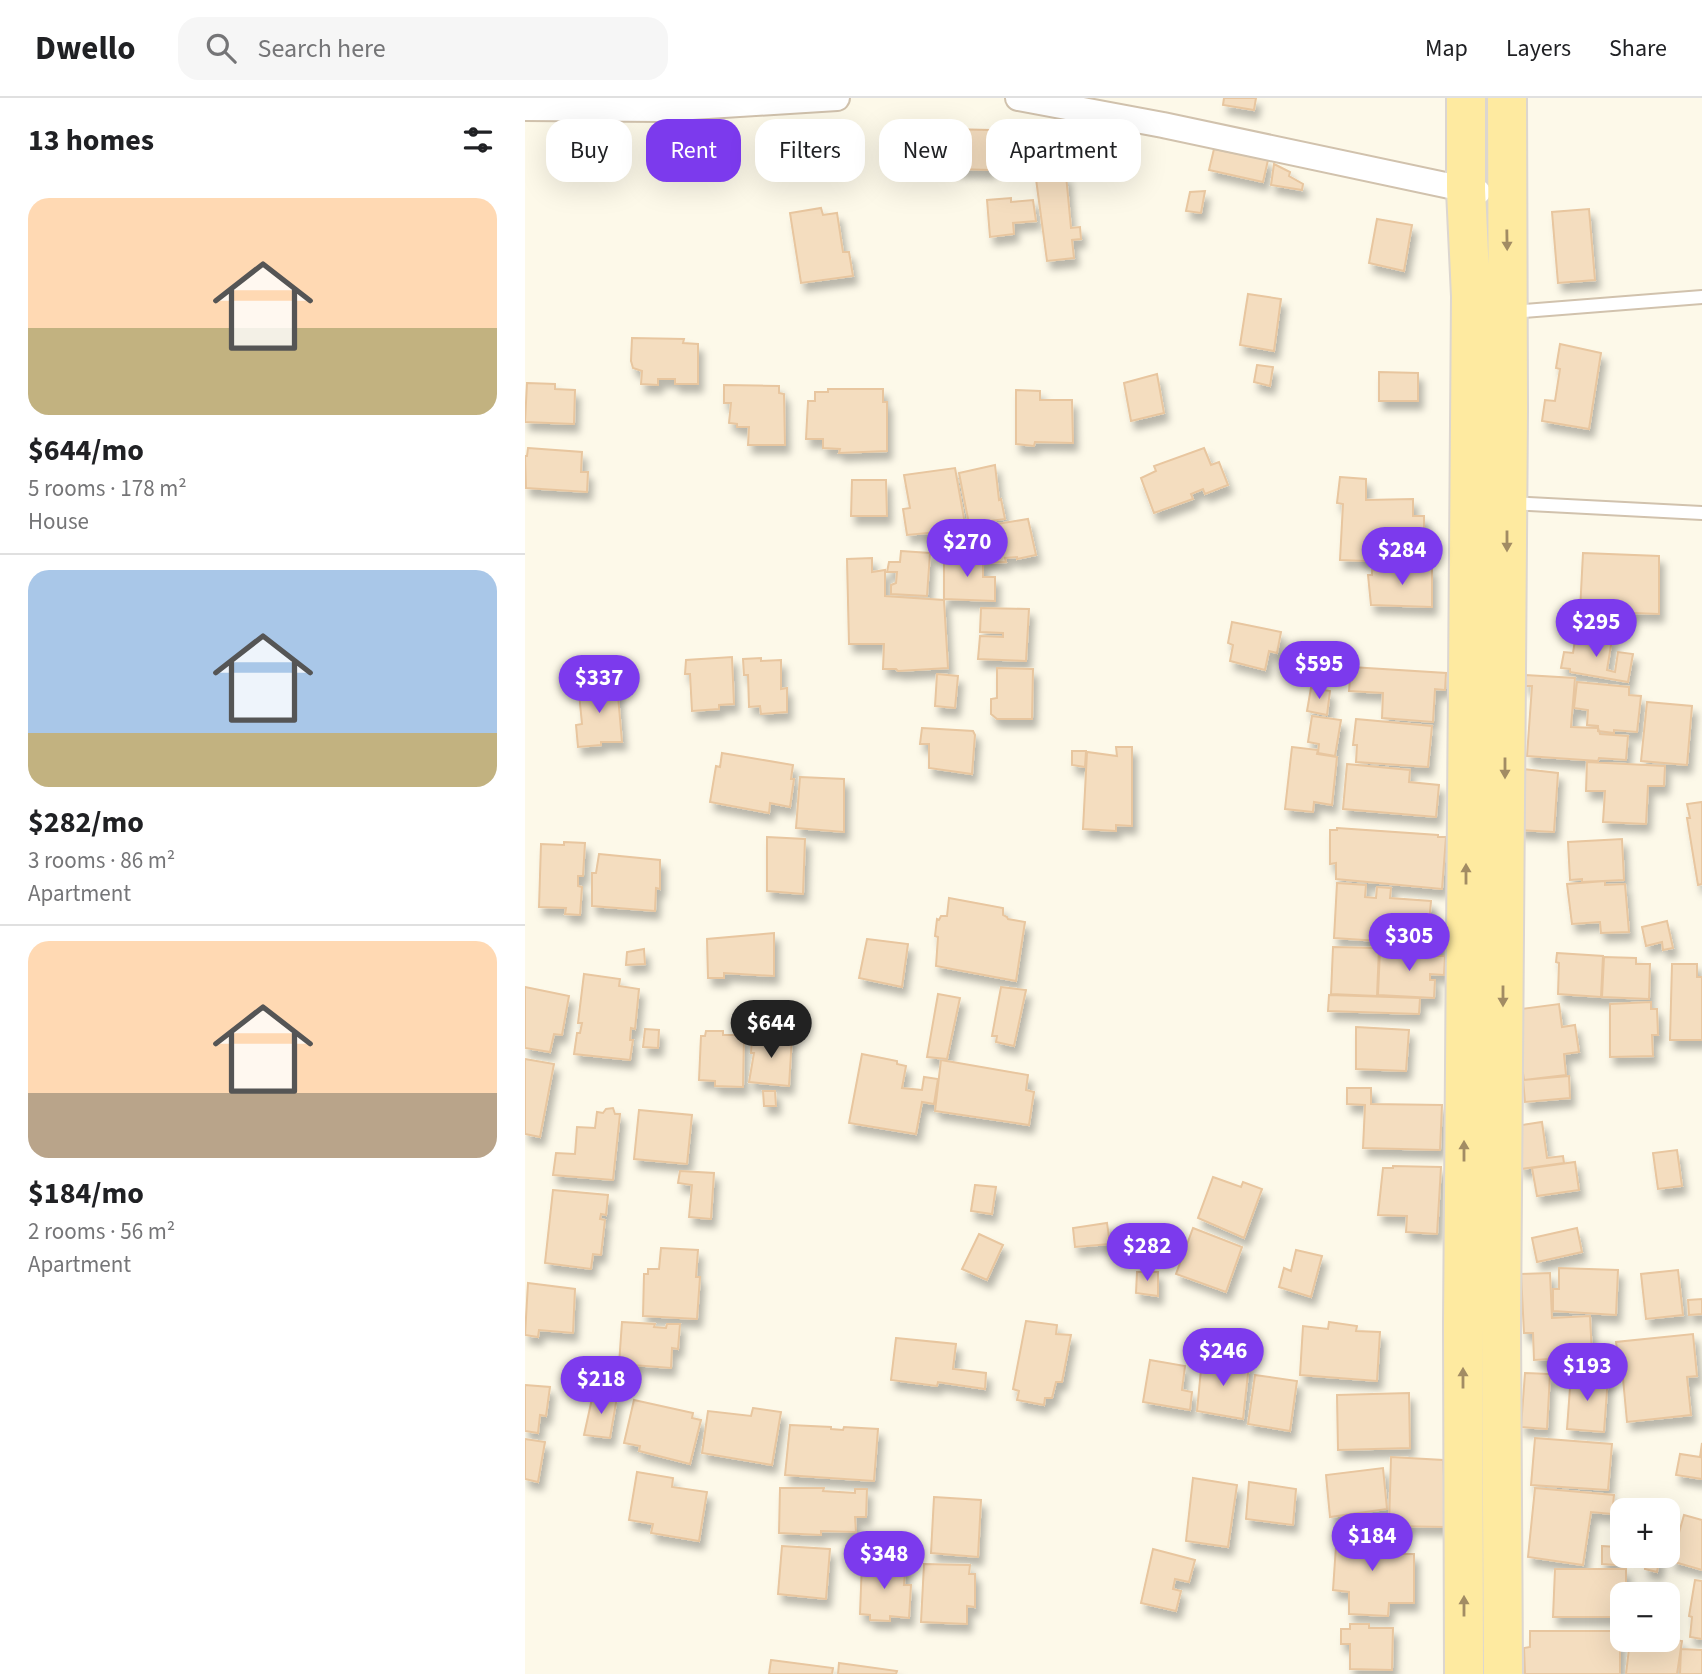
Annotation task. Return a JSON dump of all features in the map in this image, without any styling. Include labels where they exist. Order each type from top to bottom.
[{"type":"main road","points":[[1466,98],[1466,190],[1471,296],[1488,501],[1503,1674]]},
{"type":"main road","points":[[1464,1674],[1463,1325],[1488,501],[1508,312],[1507,98]]},
{"type":"street","points":[[525,108],[660,109],[837,98]]},
{"type":"street","points":[[1019,98],[1163,125],[1466,190],[1506,195]]},
{"type":"lane","points":[[1508,312],[1702,298]]},
{"type":"lane","points":[[1488,501],[1702,513]]},
{"type":"building","points":[[1224,98],[1256,98],[1254,110],[1223,105]]},
{"type":"building","points":[[972,130],[986,130],[986,170],[972,169]]},
{"type":"building","points":[[1214,149],[1268,160],[1263,182],[1209,170]]},
{"type":"building","points":[[1274,164],[1290,172],[1289,176],[1303,184],[1302,190],[1271,185]]},
{"type":"building","points":[[1036,182],[1067,182],[1071,228],[1080,227],[1081,239],[1072,240],[1074,258],[1047,261]]},
{"type":"building","points":[[1205,191],[1201,213],[1186,211],[1190,192]]},
{"type":"building","points":[[1011,198],[1011,202],[1033,200],[1036,221],[1013,223],[1014,234],[990,237],[987,200]]},
{"type":"building","points":[[821,208],[823,215],[837,213],[843,252],[849,252],[853,276],[801,283],[790,213]]},
{"type":"building","points":[[1589,209],[1595,280],[1558,283],[1552,212]]},
{"type":"building","points":[[1377,219],[1412,225],[1404,271],[1369,263]]},
{"type":"building","points":[[1248,294],[1281,299],[1274,351],[1240,345]]},
{"type":"building","points":[[632,338],[684,339],[683,343],[698,344],[698,384],[675,384],[675,379],[658,379],[658,385],[641,384],[642,371],[633,368],[631,361]]},
{"type":"building","points":[[1560,344],[1601,353],[1589,429],[1542,421],[1545,400],[1555,401],[1560,369],[1556,368]]},
{"type":"building","points":[[1257,365],[1273,367],[1270,386],[1254,382]]},
{"type":"building","points":[[1379,372],[1418,373],[1418,401],[1379,401]]},
{"type":"building","points":[[1157,374],[1164,413],[1131,421],[1124,383]]},
{"type":"building","points":[[527,383],[555,384],[555,389],[575,390],[574,424],[525,422]]},
{"type":"building","points":[[724,385],[779,386],[779,393],[784,394],[785,445],[748,445],[749,427],[737,427],[737,424],[729,423],[731,403],[724,403]]},
{"type":"building","points":[[828,389],[883,389],[883,402],[887,402],[887,451],[839,453],[840,449],[823,448],[823,439],[806,439],[808,401],[815,401],[815,392],[828,392]]},
{"type":"building","points":[[1016,390],[1040,391],[1040,400],[1072,400],[1073,443],[1035,442],[1034,446],[1016,444]]},
{"type":"building","points":[[528,448],[582,452],[581,472],[588,472],[587,492],[526,488],[525,456]]},
{"type":"building","points":[[1204,448],[1211,465],[1219,462],[1228,485],[1205,494],[1203,489],[1191,494],[1193,499],[1154,513],[1141,478],[1156,471],[1154,466]]},
{"type":"building","points":[[995,465],[999,500],[1001,499],[1005,519],[969,524],[959,473]]},
{"type":"building","points":[[955,468],[965,524],[948,525],[949,531],[907,535],[903,509],[910,508],[904,475]]},
{"type":"building","points":[[1340,477],[1366,479],[1366,500],[1413,499],[1413,516],[1424,516],[1424,533],[1413,532],[1412,551],[1390,550],[1391,547],[1367,544],[1366,561],[1340,560],[1343,504],[1337,503]]},
{"type":"building","points":[[852,480],[886,480],[887,516],[851,516]]},
{"type":"building","points":[[1028,519],[1036,555],[1017,559],[1005,558],[1006,562],[984,563],[978,527]]},
{"type":"building","points":[[901,551],[930,553],[927,596],[891,594],[891,585],[896,583],[897,572],[887,572],[889,562],[900,562]]},
{"type":"building","points":[[1583,553],[1659,556],[1659,614],[1580,611]]},
{"type":"building","points":[[944,554],[983,556],[983,577],[995,577],[995,601],[944,599]]},
{"type":"building","points":[[872,558],[872,572],[885,570],[885,596],[944,600],[948,668],[898,671],[883,669],[884,644],[849,644],[847,559]]},
{"type":"building","points":[[1388,567],[1432,568],[1432,607],[1371,605],[1368,575],[1372,575],[1372,570],[1388,571]]},
{"type":"building","points":[[981,608],[1029,609],[1026,661],[978,659],[980,636],[1003,637],[1003,633],[980,632]]},
{"type":"building","points":[[1232,622],[1281,632],[1277,653],[1269,651],[1265,670],[1230,661],[1233,645],[1228,643]]},
{"type":"building","points":[[1576,634],[1612,639],[1607,670],[1615,672],[1618,652],[1633,654],[1628,682],[1561,668],[1564,652],[1573,653]]},
{"type":"building","points":[[732,657],[734,704],[719,705],[719,709],[692,711],[690,674],[685,674],[686,660]]},
{"type":"building","points":[[761,658],[761,661],[781,660],[781,689],[787,688],[787,712],[761,714],[760,706],[749,707],[748,675],[744,675],[743,659]]},
{"type":"building","points":[[1351,667],[1446,673],[1445,690],[1435,689],[1433,722],[1382,718],[1383,693],[1349,691]]},
{"type":"building","points":[[997,668],[1033,669],[1032,719],[997,719],[991,714],[991,699],[997,698]]},
{"type":"building","points":[[937,674],[958,676],[955,708],[935,706]]},
{"type":"building","points":[[1525,675],[1575,678],[1571,727],[1598,728],[1600,734],[1628,736],[1626,760],[1599,758],[1598,761],[1527,756],[1532,686],[1525,686]]},
{"type":"building","points":[[603,681],[603,686],[617,684],[622,742],[601,742],[601,745],[578,747],[576,725],[582,724],[578,683]]},
{"type":"building","points":[[1577,682],[1629,687],[1629,695],[1641,696],[1637,732],[1598,731],[1598,726],[1587,725],[1588,710],[1574,708]]},
{"type":"building","points":[[1311,688],[1330,691],[1327,715],[1307,711]]},
{"type":"building","points":[[1647,702],[1692,706],[1687,765],[1641,761]]},
{"type":"building","points":[[1312,716],[1341,720],[1335,756],[1318,753],[1319,744],[1308,742]]},
{"type":"building","points":[[1356,719],[1432,726],[1428,767],[1356,762],[1357,745],[1353,745]]},
{"type":"building","points":[[922,728],[973,731],[972,774],[929,768],[929,744],[920,744]]},
{"type":"building","points":[[1116,747],[1132,747],[1132,826],[1116,825],[1116,831],[1083,829],[1087,752],[1117,756]]},
{"type":"building","points":[[1292,747],[1318,750],[1317,754],[1337,757],[1332,805],[1314,802],[1313,812],[1285,809]]},
{"type":"building","points":[[1072,751],[1086,751],[1085,767],[1072,765]]},
{"type":"building","points":[[722,753],[793,765],[790,807],[770,803],[769,813],[710,802],[716,766],[720,767]]},
{"type":"building","points":[[1587,762],[1665,766],[1664,786],[1648,786],[1646,824],[1603,822],[1605,791],[1586,791]]},
{"type":"building","points":[[1347,764],[1410,770],[1409,782],[1439,785],[1436,817],[1343,809]]},
{"type":"building","points":[[1523,769],[1558,773],[1554,832],[1518,830]]},
{"type":"building","points":[[800,777],[844,779],[844,832],[796,828]]},
{"type":"building","points":[[1702,802],[1702,884],[1698,885],[1687,804]]},
{"type":"building","points":[[1337,828],[1446,837],[1442,889],[1336,879],[1336,863],[1330,864],[1330,830]]},
{"type":"building","points":[[767,837],[805,839],[803,894],[767,891]]},
{"type":"building","points":[[1622,839],[1624,880],[1570,880],[1568,842]]},
{"type":"building","points":[[564,842],[585,843],[583,876],[578,876],[578,886],[582,887],[580,915],[565,914],[566,908],[539,907],[541,844],[564,845]]},
{"type":"building","points":[[599,854],[660,860],[660,889],[656,888],[655,911],[592,906],[592,873],[596,873]]},
{"type":"building","points":[[1605,881],[1605,885],[1625,884],[1629,932],[1601,933],[1600,922],[1572,924],[1567,884]]},
{"type":"building","points":[[1337,883],[1366,885],[1365,897],[1376,898],[1377,887],[1391,888],[1390,898],[1431,901],[1429,924],[1443,925],[1441,952],[1423,951],[1424,944],[1334,938]]},
{"type":"building","points":[[949,898],[1003,908],[1003,915],[1008,919],[1025,922],[1016,981],[936,966],[937,919],[947,916]]},
{"type":"building","points":[[1667,921],[1673,948],[1663,950],[1662,942],[1646,946],[1642,927]]},
{"type":"building","points":[[774,933],[774,976],[724,973],[724,978],[708,978],[707,939]]},
{"type":"building","points":[[867,939],[908,944],[902,987],[859,978]]},
{"type":"building","points":[[1333,947],[1379,948],[1377,996],[1331,994]]},
{"type":"building","points":[[644,949],[645,964],[626,965],[627,952]]},
{"type":"building","points":[[1380,950],[1430,952],[1430,956],[1445,956],[1444,975],[1430,974],[1430,980],[1435,980],[1434,998],[1378,995]]},
{"type":"building","points":[[1557,953],[1603,956],[1601,997],[1558,994]]},
{"type":"building","points":[[1604,957],[1636,958],[1636,964],[1650,964],[1649,999],[1602,997]]},
{"type":"building","points":[[1672,964],[1697,964],[1697,977],[1702,977],[1702,1040],[1670,1040]]},
{"type":"building","points":[[584,974],[620,979],[619,986],[639,989],[635,1029],[631,1028],[630,1040],[633,1040],[630,1060],[574,1054],[577,1033],[580,1033],[582,1023],[578,1023]]},
{"type":"building","points":[[525,987],[569,996],[562,1035],[554,1034],[550,1052],[525,1048]]},
{"type":"building","points":[[1001,987],[1026,990],[1014,1046],[996,1042],[997,1036],[992,1036]]},
{"type":"building","points":[[938,994],[960,998],[947,1059],[927,1057]]},
{"type":"building","points":[[1329,995],[1420,998],[1419,1014],[1328,1011]]},
{"type":"building","points":[[1651,1002],[1651,1009],[1657,1009],[1658,1035],[1652,1035],[1653,1056],[1610,1057],[1610,1004]]},
{"type":"building","points":[[1559,1004],[1562,1027],[1575,1025],[1579,1052],[1564,1054],[1566,1075],[1524,1080],[1523,1073],[1514,1074],[1515,1021],[1523,1020],[1521,1009]]},
{"type":"building","points":[[1356,1027],[1409,1030],[1406,1071],[1356,1069]]},
{"type":"building","points":[[645,1029],[659,1030],[658,1048],[643,1047]]},
{"type":"building","points":[[706,1031],[723,1031],[723,1035],[744,1035],[743,1087],[715,1086],[715,1081],[699,1080],[701,1036],[705,1036]]},
{"type":"building","points":[[752,1035],[792,1037],[789,1086],[749,1082],[754,1053],[751,1053]]},
{"type":"building","points":[[862,1054],[897,1061],[897,1064],[906,1066],[902,1088],[922,1090],[924,1077],[938,1079],[934,1104],[922,1102],[916,1134],[849,1123]]},
{"type":"building","points":[[525,1059],[554,1064],[540,1137],[525,1134]]},
{"type":"building","points":[[941,1060],[1028,1075],[1026,1090],[1034,1092],[1029,1125],[935,1111]]},
{"type":"building","points":[[1569,1076],[1570,1098],[1525,1102],[1523,1080]]},
{"type":"building","points":[[1347,1088],[1371,1088],[1371,1104],[1442,1105],[1440,1150],[1363,1148],[1365,1105],[1347,1104]]},
{"type":"building","points":[[763,1091],[775,1091],[776,1106],[764,1106]]},
{"type":"building","points":[[613,1108],[615,1114],[620,1114],[613,1180],[553,1175],[556,1153],[575,1154],[577,1127],[595,1128],[597,1112],[603,1113],[606,1109]]},
{"type":"building","points":[[639,1110],[692,1115],[687,1164],[634,1159]]},
{"type":"building","points":[[1542,1122],[1547,1158],[1563,1156],[1564,1163],[1521,1169],[1515,1126]]},
{"type":"building","points":[[1677,1150],[1682,1186],[1658,1189],[1653,1153]]},
{"type":"building","points":[[1575,1162],[1579,1190],[1537,1196],[1532,1168]]},
{"type":"building","points":[[1441,1167],[1437,1234],[1406,1232],[1407,1216],[1378,1215],[1383,1168]]},
{"type":"building","points":[[680,1171],[714,1173],[711,1219],[689,1217],[692,1185],[678,1183]]},
{"type":"building","points":[[1213,1177],[1241,1187],[1243,1182],[1262,1189],[1244,1238],[1198,1218]]},
{"type":"building","points":[[975,1185],[996,1187],[992,1214],[971,1211]]},
{"type":"building","points":[[553,1190],[608,1195],[606,1215],[601,1214],[600,1219],[605,1220],[601,1255],[593,1254],[591,1269],[545,1263]]},
{"type":"building","points":[[1107,1223],[1110,1244],[1075,1247],[1073,1228]]},
{"type":"building","points":[[1193,1228],[1242,1247],[1226,1292],[1176,1274]]},
{"type":"building","points":[[1577,1228],[1582,1252],[1537,1262],[1532,1238]]},
{"type":"building","points":[[979,1234],[1003,1245],[987,1280],[962,1269]]},
{"type":"building","points":[[661,1248],[698,1250],[696,1277],[700,1277],[697,1319],[643,1316],[644,1274],[648,1274],[648,1269],[659,1269]]},
{"type":"building","points":[[1296,1250],[1322,1256],[1311,1297],[1279,1287],[1284,1268],[1291,1271]]},
{"type":"building","points":[[1559,1268],[1618,1270],[1616,1315],[1553,1311],[1553,1289],[1559,1289]]},
{"type":"building","points":[[1678,1270],[1683,1315],[1646,1319],[1641,1274]]},
{"type":"building","points":[[1137,1272],[1158,1272],[1158,1296],[1136,1293]]},
{"type":"building","points":[[1550,1273],[1552,1318],[1590,1316],[1592,1355],[1581,1356],[1582,1371],[1568,1372],[1567,1358],[1534,1360],[1533,1333],[1524,1333],[1521,1274]]},
{"type":"building","points":[[528,1283],[575,1289],[573,1333],[539,1330],[538,1337],[525,1335]]},
{"type":"building","points":[[1702,1299],[1702,1314],[1689,1315],[1688,1300]]},
{"type":"building","points":[[1026,1321],[1057,1325],[1056,1334],[1071,1335],[1062,1382],[1056,1382],[1052,1398],[1045,1398],[1044,1405],[1017,1400],[1019,1391],[1013,1389]]},
{"type":"building","points":[[622,1322],[655,1324],[654,1327],[666,1328],[667,1324],[680,1324],[678,1349],[672,1348],[671,1368],[619,1364]]},
{"type":"building","points":[[1329,1322],[1357,1326],[1356,1331],[1380,1332],[1377,1381],[1300,1375],[1303,1326],[1328,1329]]},
{"type":"building","points":[[1693,1334],[1697,1376],[1687,1377],[1691,1415],[1627,1422],[1621,1357],[1618,1357],[1616,1342]]},
{"type":"building","points":[[896,1338],[956,1344],[953,1369],[986,1373],[985,1389],[938,1382],[937,1386],[891,1380]]},
{"type":"building","points":[[1202,1359],[1249,1365],[1243,1419],[1197,1411]]},
{"type":"building","points":[[1150,1360],[1185,1366],[1182,1390],[1192,1392],[1190,1410],[1143,1402]]},
{"type":"building","points":[[1525,1373],[1550,1374],[1547,1429],[1521,1427]]},
{"type":"building","points":[[1571,1374],[1608,1377],[1604,1432],[1567,1429]]},
{"type":"building","points":[[1255,1375],[1297,1381],[1290,1431],[1248,1424]]},
{"type":"building","points":[[525,1385],[550,1387],[546,1416],[540,1415],[538,1433],[525,1431]]},
{"type":"building","points":[[1409,1393],[1410,1448],[1338,1450],[1337,1395]]},
{"type":"building","points":[[593,1394],[617,1397],[610,1438],[584,1435]]},
{"type":"building","points":[[634,1400],[693,1413],[692,1418],[701,1420],[690,1464],[639,1451],[640,1446],[624,1443]]},
{"type":"building","points":[[753,1408],[781,1412],[772,1465],[702,1453],[708,1411],[751,1416]]},
{"type":"building","points":[[790,1425],[843,1430],[844,1427],[878,1429],[874,1481],[785,1475]]},
{"type":"building","points":[[1535,1438],[1612,1444],[1608,1490],[1531,1485]]},
{"type":"building","points":[[525,1439],[545,1442],[538,1482],[525,1479]]},
{"type":"building","points":[[1702,1443],[1702,1479],[1676,1475],[1680,1454],[1700,1457]]},
{"type":"building","points":[[1391,1457],[1443,1460],[1447,1527],[1389,1526]]},
{"type":"building","points":[[1383,1468],[1387,1509],[1330,1517],[1326,1475]]},
{"type":"building","points":[[637,1472],[673,1478],[672,1487],[707,1492],[699,1541],[651,1533],[653,1524],[629,1520]]},
{"type":"building","points":[[1193,1478],[1237,1485],[1228,1547],[1186,1541]]},
{"type":"building","points":[[1249,1482],[1296,1489],[1293,1525],[1246,1519]]},
{"type":"building","points":[[780,1488],[824,1488],[823,1491],[855,1493],[855,1489],[867,1489],[866,1517],[855,1517],[856,1532],[821,1531],[821,1535],[779,1533]]},
{"type":"building","points":[[1535,1488],[1614,1495],[1614,1498],[1610,1498],[1610,1514],[1591,1512],[1583,1565],[1528,1557]]},
{"type":"building","points":[[934,1497],[981,1500],[978,1557],[931,1553]]},
{"type":"building","points":[[1684,1515],[1702,1520],[1702,1570],[1680,1564],[1680,1529]]},
{"type":"building","points":[[1337,1531],[1391,1534],[1392,1554],[1414,1554],[1414,1603],[1389,1603],[1388,1616],[1349,1614],[1349,1592],[1333,1590]]},
{"type":"building","points":[[782,1546],[830,1549],[826,1599],[778,1594]]},
{"type":"building","points":[[1602,1546],[1610,1547],[1610,1565],[1602,1564]]},
{"type":"building","points":[[1153,1549],[1195,1560],[1189,1582],[1175,1579],[1173,1589],[1181,1591],[1176,1611],[1141,1603]]},
{"type":"building","points":[[862,1561],[906,1563],[904,1585],[911,1585],[909,1618],[890,1616],[890,1621],[870,1620],[870,1615],[860,1614]]},
{"type":"building","points":[[924,1564],[970,1565],[969,1574],[975,1574],[975,1607],[967,1606],[967,1624],[921,1622]]},
{"type":"building","points":[[1645,1568],[1658,1568],[1657,1572]]},
{"type":"building","points":[[1555,1569],[1626,1569],[1626,1582],[1610,1582],[1610,1617],[1553,1617]]},
{"type":"building","points":[[1695,1580],[1702,1581],[1702,1639],[1690,1637],[1692,1617],[1689,1616]]},
{"type":"building","points":[[1350,1624],[1369,1624],[1369,1628],[1393,1628],[1392,1670],[1350,1669],[1350,1644],[1341,1644],[1341,1629],[1350,1629]]},
{"type":"building","points":[[1530,1631],[1610,1631],[1610,1652],[1620,1652],[1620,1674],[1525,1674],[1524,1648],[1530,1647]]},
{"type":"building","points":[[1682,1641],[1677,1674],[1626,1674],[1629,1652],[1680,1652]]},
{"type":"building","points":[[1681,1649],[1702,1650],[1702,1674],[1680,1674]]},
{"type":"building","points":[[771,1660],[833,1668],[832,1674],[769,1674]]},
{"type":"building","points":[[839,1663],[897,1671],[896,1674],[838,1674]]}]
